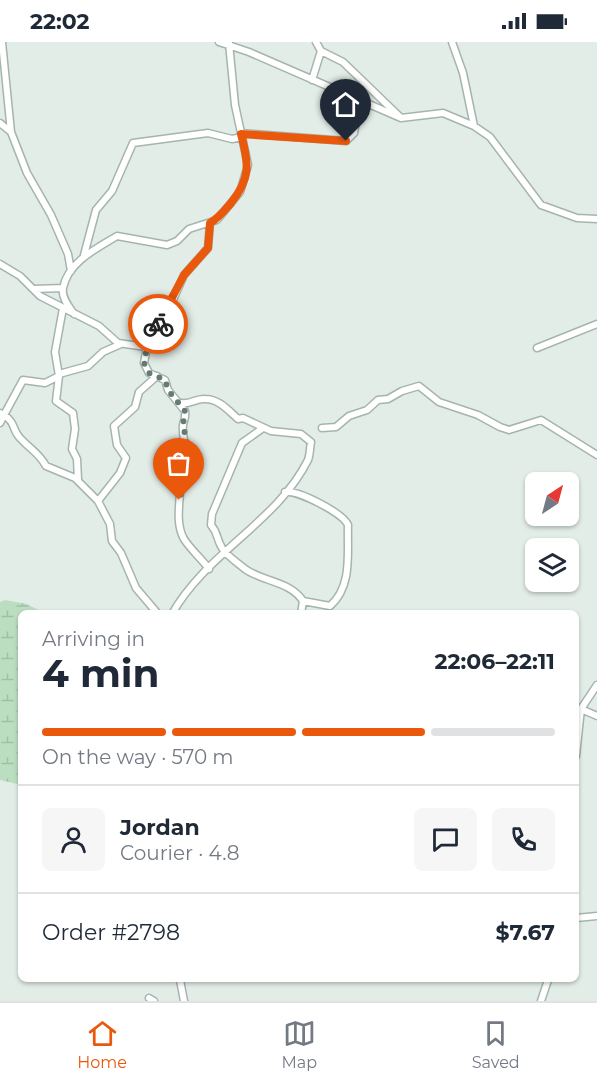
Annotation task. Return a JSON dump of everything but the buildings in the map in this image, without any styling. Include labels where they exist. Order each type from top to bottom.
[{"type":"street","points":[[2,42],[11,132],[27,172],[51,215],[68,254],[71,271]]},
{"type":"street","points":[[219,42],[229,43],[401,118],[443,113],[474,126],[490,137],[541,205],[577,218],[597,219]]},
{"type":"street","points":[[315,42],[321,51],[343,62],[397,111],[401,118]]},
{"type":"street","points":[[452,42],[463,73],[474,126]]},
{"type":"street","points":[[74,314],[65,300],[63,288],[71,271],[84,255],[117,236],[167,245],[177,241],[189,228],[210,223],[222,214],[244,185],[248,165],[235,105],[229,43]]},
{"type":"street","points":[[312,80],[321,51]]},
{"type":"street","points":[[84,255],[96,210],[112,191],[133,143],[208,133],[232,140],[242,135],[346,141],[354,133],[359,101]]},
{"type":"street","points":[[9,110],[0,122],[11,132]]},
{"type":"street","points":[[209,569],[183,537],[179,522],[179,500],[183,485],[180,472],[185,466],[187,443],[183,425],[186,415],[181,404],[168,390],[165,380],[144,369],[146,347],[184,275],[208,248],[210,223]]},
{"type":"street","points":[[0,264],[20,276],[40,296],[105,330],[121,344]]},
{"type":"street","points":[[34,289],[63,288]]},
{"type":"street","points":[[63,308],[55,352],[59,375],[56,401],[73,413],[75,429],[72,449],[77,459],[78,480]]},
{"type":"street","points":[[537,348],[597,324]]},
{"type":"street","points":[[0,423],[2,414],[23,380],[45,383],[59,375],[88,366],[103,352],[121,344],[146,347]]},
{"type":"street","points":[[98,501],[120,473],[126,458],[117,445],[114,426],[135,407],[139,392],[157,376]]},
{"type":"street","points":[[322,428],[328,430],[341,425],[349,416],[367,410],[378,400],[388,399],[402,391],[419,386],[439,402],[478,415],[509,430],[541,420],[597,455]]},
{"type":"street","points":[[175,610],[224,551],[272,509],[308,459],[311,442],[301,434],[263,428],[243,418],[238,418],[223,404],[214,401],[204,399],[181,404]]},
{"type":"street","points":[[2,414],[13,423],[19,438],[41,455],[46,466],[78,480],[98,501],[110,524],[112,541],[121,553],[136,588],[155,610]]},
{"type":"street","points":[[263,428],[242,443],[212,514],[211,525],[217,531],[224,551],[247,571],[284,586],[303,601],[330,606],[337,598],[348,567],[348,525],[338,514],[291,491],[285,492]]},
{"type":"street","points":[[302,610],[303,601]]},
{"type":"street","points":[[579,728],[581,709],[597,685]]},
{"type":"street","points":[[581,709],[597,716]]},
{"type":"street","points":[[579,918],[597,916]]},
{"type":"street","points":[[180,982],[184,1001]]},
{"type":"street","points":[[541,1001],[547,982]]},
{"type":"green space","points":[[5,600],[27,604],[38,610],[18,610],[18,784],[0,780],[0,602]]},
{"type":"way so far","points":[[158,324],[146,345],[144,369],[165,380],[169,385],[168,390],[174,394],[185,411],[183,425],[187,443],[186,458],[185,466],[180,472],[183,485],[179,500]]},
{"type":"route","points":[[158,324],[173,300],[184,275],[208,248],[210,223],[222,214],[244,185],[248,165],[241,134],[346,141]]}]
